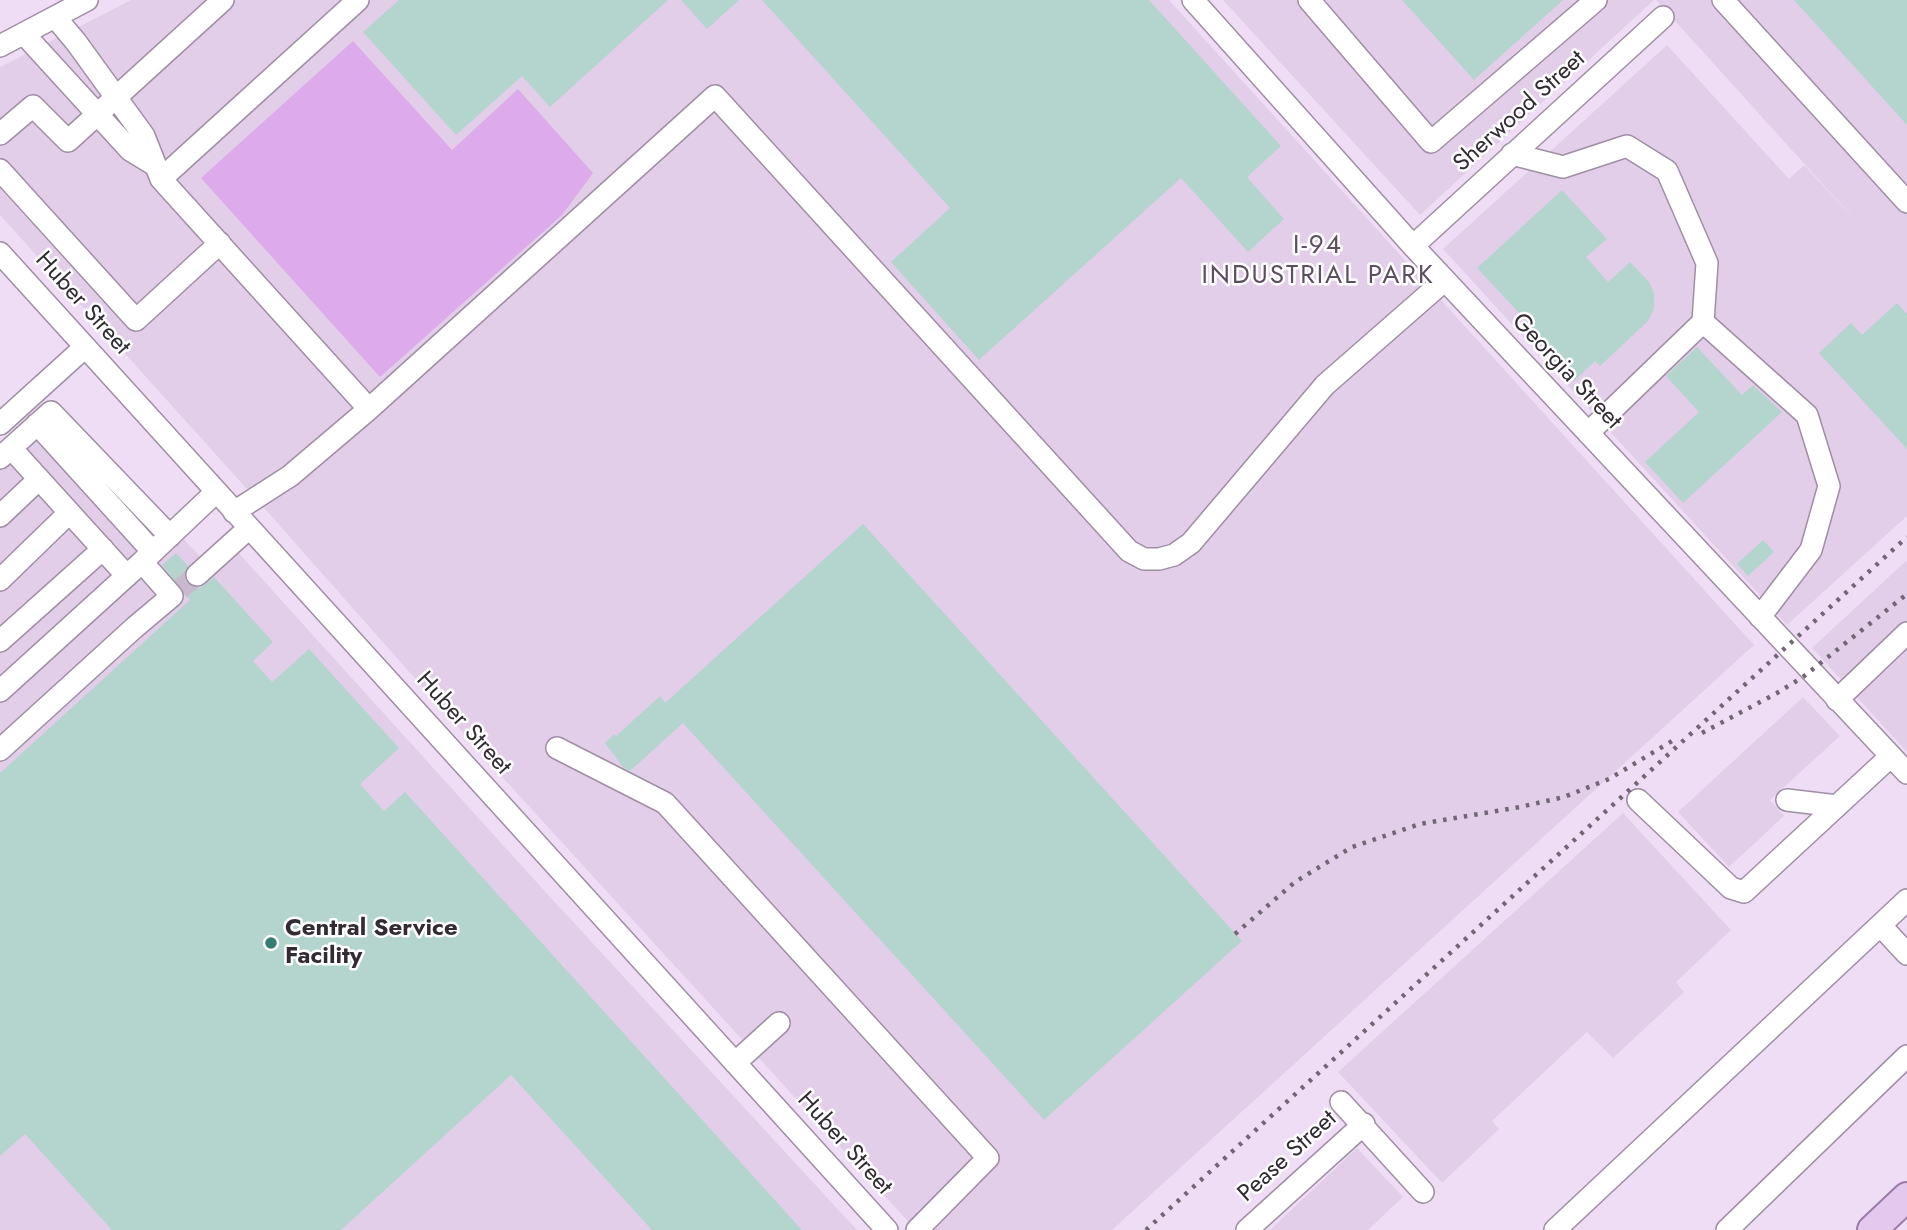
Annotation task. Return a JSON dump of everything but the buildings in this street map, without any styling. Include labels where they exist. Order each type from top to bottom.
[{"type":"main road","points":[[1872,1230],[1907,1197]]},
{"type":"street","points":[[0,134],[33,106],[68,141],[223,0]]},
{"type":"street","points":[[157,171],[358,0]]},
{"type":"street","name":"Georgia Street","points":[[1193,0],[1413,246],[1907,773]]},
{"type":"street","points":[[1309,0],[1431,142],[1595,0]]},
{"type":"street","points":[[1723,0],[1907,202]]},
{"type":"street","points":[[0,46],[79,2]]},
{"type":"street","points":[[55,17],[144,136],[157,171]]},
{"type":"street","name":"Sherwood Street","points":[[1413,246],[1663,17]]},
{"type":"street","points":[[24,34],[130,150],[157,171],[369,408]]},
{"type":"street","points":[[234,512],[290,476],[369,408],[715,96],[1129,551],[1144,559],[1174,555],[1191,543],[1325,386],[1445,280]]},
{"type":"street","points":[[1513,155],[1563,167],[1627,146],[1667,171],[1707,263],[1703,322],[1588,433]]},
{"type":"street","points":[[0,170],[136,320],[220,243]]},
{"type":"street","name":"Huber Street","points":[[0,253],[887,1230]]},
{"type":"street","points":[[1703,322],[1807,415],[1829,486],[1811,550],[1760,617]]},
{"type":"street","points":[[0,424],[85,346]]},
{"type":"street","points":[[141,564],[103,549],[39,480],[6,453],[51,412],[170,536]]},
{"type":"street","points":[[0,750],[176,593],[141,564],[37,424]]},
{"type":"street","points":[[0,516],[39,480]]},
{"type":"street","points":[[0,691],[141,564],[216,492]]},
{"type":"street","points":[[0,580],[69,513]]},
{"type":"street","points":[[197,575],[249,528]]},
{"type":"street","points":[[0,642],[103,549]]},
{"type":"street","points":[[1838,699],[1907,633]]},
{"type":"street","points":[[557,748],[664,803],[988,1158],[917,1230]]},
{"type":"street","points":[[1638,800],[1731,888],[1744,892],[1891,756]]},
{"type":"street","points":[[1787,800],[1837,806]]},
{"type":"street","points":[[1555,1230],[1907,900]]},
{"type":"street","points":[[1881,926],[1907,954]]},
{"type":"street","points":[[735,1063],[779,1023]]},
{"type":"street","points":[[1727,1230],[1907,1056]]},
{"type":"street","points":[[1341,1102],[1364,1124],[1423,1192]]},
{"type":"street","name":"Pease Street","points":[[1247,1230],[1364,1124]]},
{"type":"shaded area","points":[[131,0],[1169,0],[1754,645],[1112,1230],[916,1230],[504,779],[0,215],[0,67]]},
{"type":"shaded area","points":[[1223,0],[1654,0],[1420,215]]},
{"type":"shaded area","points":[[1656,0],[1907,0],[1907,516],[1787,625],[1443,249],[1667,45],[1789,179],[1804,165],[1867,233]]},
{"type":"shaded area","points":[[353,41],[452,150],[518,89],[593,173],[562,215],[380,377],[201,178]]},
{"type":"shaded area","name":"Central Service Facility","points":[[53,402],[212,569],[235,549],[857,1230],[0,1230],[0,449]]},
{"type":"shaded area","points":[[1907,560],[1907,752],[1812,648]]},
{"type":"shaded area","points":[[1803,697],[1840,736],[1770,800],[1784,816],[1729,867],[1678,812]]},
{"type":"shaded area","points":[[1623,813],[1731,930],[1676,982],[1684,992],[1613,1058],[1587,1032],[1492,1121],[1499,1129],[1442,1183],[1338,1072]]},
{"type":"shaded area","points":[[1357,1148],[1403,1197],[1368,1230],[1270,1230]]},
{"type":"tunnel","points":[[180,589],[197,575]]},
{"type":"railway","points":[[1146,1230],[1907,537]]},
{"type":"railway","points":[[1702,733],[1803,677],[1907,594]]},
{"type":"railway","points":[[1235,934],[1295,882],[1352,847],[1420,824],[1564,797],[1609,779],[1672,741]]},
{"type":"place","name":"Central Service Facility","points":[[271,943]]},
{"type":"district","name":"I-94 INDUSTRIAL PARK","points":[[1318,262]]}]
